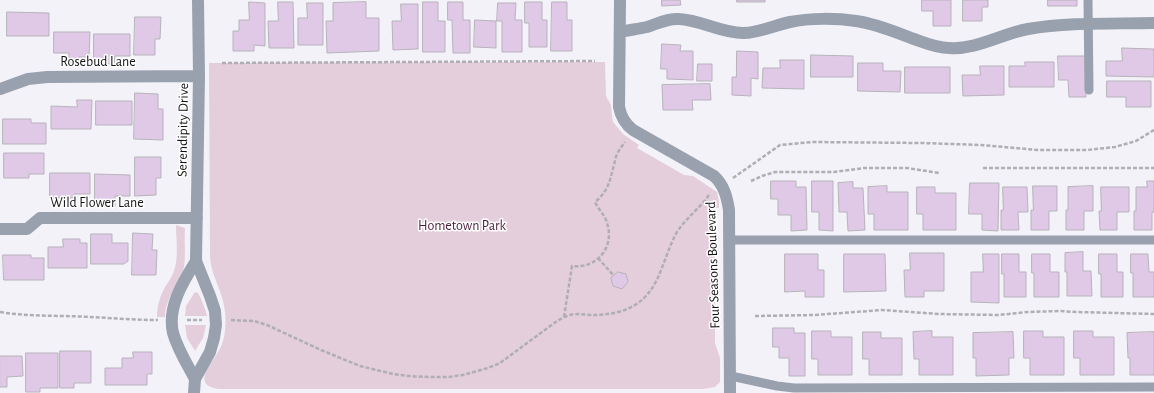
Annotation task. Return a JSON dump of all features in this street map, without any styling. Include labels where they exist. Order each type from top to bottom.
[{"type":"street","name":"Serendipity Drive","points":[[194,393],[195,379],[210,352],[214,338],[216,320],[215,311],[210,296],[196,261],[199,76],[198,0]]},
{"type":"street","name":"Four Seasons Boulevard","points":[[620,0],[619,107],[623,120],[633,130],[714,176],[725,192],[728,201],[730,240],[730,393]]},
{"type":"street","points":[[620,32],[645,28],[667,20],[677,19],[688,20],[729,32],[744,33],[791,22],[840,19],[876,25],[932,45],[948,48],[964,48],[1031,29],[1064,24],[1154,23]]},
{"type":"street","name":"Rosebud Lane","points":[[0,89],[28,79],[47,77],[199,76]]},
{"type":"street","name":"Wild Flower Lane","points":[[1,229],[26,229],[40,218],[197,218]]},
{"type":"street","name":"Serendipity Drive","points":[[195,379],[177,345],[173,332],[172,320],[173,308],[178,292],[196,261]]},
{"type":"lane","points":[[1088,0],[1089,90]]},
{"type":"lane","points":[[730,240],[1154,240]]},
{"type":"lane","points":[[731,376],[776,386],[794,388],[1154,387]]},
{"type":"path","points":[[222,63],[595,61]]},
{"type":"path","points":[[564,317],[572,266],[592,262],[602,255],[608,245],[609,235],[606,220],[594,202],[601,197],[606,190],[612,175],[616,156],[633,130]]},
{"type":"path","points":[[0,312],[18,315],[134,320],[254,321],[267,325],[360,366],[393,374],[409,376],[448,377],[463,375],[477,372],[500,363],[556,321],[571,314],[609,314],[634,306],[652,289],[678,231],[690,215],[706,199],[718,180],[732,180],[780,145],[812,142],[922,143],[981,145],[1038,150],[1087,150],[1115,147],[1136,141],[1154,130]]},
{"type":"path","points":[[751,181],[775,172],[834,172],[864,168],[907,168],[939,173]]},
{"type":"path","points":[[983,168],[1154,168]]},
{"type":"path","points":[[598,258],[614,276]]},
{"type":"path","points":[[755,316],[814,315],[882,310],[938,314],[998,315],[1059,311],[1084,313],[1154,314]]},
{"type":"green space","name":"Hometown Park","points":[[605,62],[606,96],[611,105],[613,122],[623,134],[639,145],[637,148],[684,175],[693,176],[717,192],[719,208],[715,208],[715,343],[720,358],[720,382],[715,387],[703,389],[220,389],[206,384],[205,375],[207,369],[222,345],[226,326],[223,303],[211,265],[210,257],[209,63]]},
{"type":"green space","points":[[176,225],[185,228],[184,267],[167,304],[165,317],[157,317],[160,298],[176,266]]},
{"type":"green space","points":[[195,292],[198,293],[207,316],[185,316],[186,306]]},
{"type":"green space","points":[[185,325],[206,325],[203,338],[195,351],[187,338]]},
{"type":"building","points":[[662,0],[680,0],[681,5],[662,6]]},
{"type":"building","points":[[737,0],[765,0],[765,2],[737,2]]},
{"type":"building","points":[[922,0],[951,0],[951,26],[933,26],[933,11],[922,11]]},
{"type":"building","points":[[963,0],[988,0],[988,7],[982,7],[982,21],[963,21]]},
{"type":"building","points":[[1048,0],[1077,0],[1077,6],[1048,6]]},
{"type":"building","points":[[249,2],[265,3],[265,46],[254,45],[254,51],[233,51],[233,31],[239,31],[239,20],[249,20]]},
{"type":"building","points":[[278,2],[293,2],[294,48],[269,48],[268,21],[278,21]]},
{"type":"building","points":[[366,2],[366,18],[379,18],[379,51],[327,53],[326,21],[333,21],[333,3]]},
{"type":"building","points":[[423,2],[438,2],[438,21],[445,21],[445,52],[423,52]]},
{"type":"building","points":[[448,2],[463,2],[463,20],[470,20],[470,53],[453,53],[452,20],[448,20]]},
{"type":"building","points":[[525,2],[542,2],[542,20],[547,20],[547,47],[529,47],[529,23],[525,23]]},
{"type":"building","points":[[552,2],[567,2],[567,20],[572,20],[572,51],[551,51]]},
{"type":"building","points":[[307,3],[323,3],[323,45],[298,45],[298,18],[307,18]]},
{"type":"building","points":[[498,3],[516,3],[515,20],[522,20],[522,52],[502,52],[502,21],[497,21]]},
{"type":"building","points":[[401,4],[418,4],[418,49],[393,50],[392,21],[401,21]]},
{"type":"building","points":[[7,12],[49,13],[49,36],[7,36]]},
{"type":"building","points":[[135,17],[161,17],[160,39],[155,39],[155,55],[134,55]]},
{"type":"building","points":[[475,20],[496,21],[496,48],[474,47]]},
{"type":"building","points":[[54,32],[90,32],[89,57],[79,57],[78,63],[69,63],[69,53],[54,53]]},
{"type":"building","points":[[94,34],[130,34],[130,56],[115,56],[114,64],[94,64]]},
{"type":"building","points":[[662,44],[681,45],[680,51],[693,51],[693,80],[667,79],[667,69],[661,69]]},
{"type":"building","points":[[1122,48],[1154,49],[1154,77],[1106,76],[1106,61],[1122,61]]},
{"type":"building","points":[[737,51],[758,52],[758,79],[751,78],[751,96],[732,95],[732,77],[736,77]]},
{"type":"building","points":[[811,55],[853,56],[853,77],[811,77]]},
{"type":"building","points":[[1058,56],[1085,56],[1086,97],[1069,97],[1068,80],[1059,80]]},
{"type":"building","points":[[780,60],[804,60],[804,89],[762,88],[763,68],[780,68]]},
{"type":"building","points":[[1025,62],[1054,62],[1054,87],[1009,87],[1009,66],[1025,66]]},
{"type":"building","points":[[858,63],[883,63],[883,71],[901,71],[900,92],[858,91]]},
{"type":"building","points":[[698,64],[712,64],[712,81],[697,81]]},
{"type":"building","points":[[980,66],[1004,66],[1004,95],[963,96],[962,75],[980,75]]},
{"type":"building","points":[[905,67],[950,67],[950,93],[905,93]]},
{"type":"building","points":[[1107,81],[1151,81],[1151,107],[1126,107],[1126,97],[1107,97]]},
{"type":"building","points":[[710,84],[711,100],[692,100],[693,110],[663,110],[662,85]]},
{"type":"building","points":[[135,93],[158,94],[158,109],[163,109],[163,140],[134,139]]},
{"type":"building","points":[[77,100],[92,100],[91,129],[51,129],[51,106],[77,107]]},
{"type":"building","points":[[96,101],[132,101],[132,125],[96,125]]},
{"type":"building","points":[[3,119],[31,119],[31,123],[46,123],[46,144],[3,144]]},
{"type":"building","points":[[4,153],[44,153],[44,174],[29,174],[29,178],[4,178]]},
{"type":"building","points":[[135,157],[161,157],[161,178],[156,178],[156,195],[135,196]]},
{"type":"building","points":[[50,173],[90,173],[90,194],[75,194],[75,198],[50,198]]},
{"type":"building","points":[[95,174],[130,175],[130,196],[115,196],[115,206],[95,206]]},
{"type":"building","points":[[771,181],[796,181],[796,187],[806,187],[807,230],[791,231],[791,215],[778,215],[778,199],[771,199]]},
{"type":"building","points":[[812,181],[833,181],[833,231],[819,230],[819,212],[812,212]]},
{"type":"building","points":[[1147,181],[1154,181],[1154,212],[1152,212],[1152,230],[1134,230],[1136,187],[1147,187]]},
{"type":"building","points":[[853,182],[853,188],[863,188],[865,230],[848,231],[847,212],[839,212],[838,183]]},
{"type":"building","points":[[970,183],[999,183],[998,231],[982,230],[982,214],[969,214]]},
{"type":"building","points":[[887,186],[887,192],[908,192],[908,230],[874,230],[874,214],[868,214],[868,187]]},
{"type":"building","points":[[1033,186],[1057,186],[1057,211],[1049,211],[1049,230],[1031,230]]},
{"type":"building","points":[[1093,186],[1093,211],[1084,211],[1084,230],[1066,230],[1068,187]]},
{"type":"building","points":[[917,187],[935,187],[935,193],[956,193],[956,230],[923,230],[923,214],[917,214]]},
{"type":"building","points":[[1003,187],[1027,187],[1028,212],[1018,212],[1019,230],[1001,230]]},
{"type":"building","points":[[1101,187],[1129,187],[1129,212],[1117,212],[1117,230],[1100,230],[1099,211],[1101,211]]},
{"type":"building","points":[[133,233],[153,234],[152,250],[157,250],[156,275],[132,275]]},
{"type":"building","points":[[91,234],[112,234],[112,243],[128,243],[128,261],[124,264],[91,264]]},
{"type":"building","points":[[63,239],[80,239],[80,243],[87,243],[87,268],[48,268],[48,247],[63,247]]},
{"type":"building","points":[[1083,252],[1083,271],[1091,271],[1092,296],[1067,296],[1065,253]]},
{"type":"building","points":[[910,253],[944,253],[944,291],[924,291],[924,297],[905,297],[904,270],[910,270]]},
{"type":"building","points":[[785,254],[818,254],[818,270],[824,270],[824,297],[805,297],[805,291],[785,292]]},
{"type":"building","points":[[844,254],[885,254],[886,291],[844,292]]},
{"type":"building","points":[[983,254],[999,254],[999,303],[971,302],[971,272],[983,272]]},
{"type":"building","points":[[1002,254],[1019,254],[1019,272],[1026,272],[1026,297],[1004,297]]},
{"type":"building","points":[[1032,254],[1050,254],[1050,272],[1059,272],[1059,297],[1034,297]]},
{"type":"building","points":[[1099,254],[1117,254],[1117,272],[1123,272],[1123,297],[1101,297]]},
{"type":"building","points":[[1131,254],[1148,254],[1149,272],[1154,272],[1154,297],[1133,297]]},
{"type":"building","points":[[3,255],[31,255],[31,258],[44,258],[44,280],[4,280]]},
{"type":"building","points":[[618,272],[626,274],[628,282],[622,289],[613,286],[611,278]]},
{"type":"building","points":[[773,328],[794,328],[794,333],[805,333],[805,376],[789,376],[789,358],[779,358],[779,347],[773,347]]},
{"type":"building","points":[[812,331],[831,331],[831,337],[852,337],[852,375],[818,375],[818,359],[812,359]]},
{"type":"building","points":[[932,331],[932,337],[953,337],[953,375],[919,375],[919,359],[914,359],[913,332]]},
{"type":"building","points":[[1024,331],[1043,331],[1043,337],[1064,337],[1064,375],[1030,375],[1030,358],[1024,358]]},
{"type":"building","points":[[1074,331],[1093,331],[1093,337],[1114,337],[1114,375],[1080,375],[1080,358],[1074,358]]},
{"type":"building","points":[[863,332],[881,332],[881,338],[902,338],[902,375],[869,375],[869,359],[863,359]]},
{"type":"building","points":[[1013,332],[1014,358],[1009,358],[1009,375],[976,376],[976,358],[973,358],[973,333]]},
{"type":"building","points":[[1154,332],[1154,375],[1130,375],[1130,358],[1128,358],[1127,333]]},
{"type":"building","points":[[60,351],[91,351],[91,383],[74,383],[74,388],[60,388]]},
{"type":"building","points":[[133,352],[152,352],[152,374],[147,374],[147,385],[105,385],[105,368],[122,368],[122,358],[133,358]]},
{"type":"building","points":[[26,353],[58,353],[58,388],[40,388],[40,392],[26,392]]},
{"type":"building","points":[[0,356],[22,356],[23,376],[7,377],[7,387],[0,387]]}]
